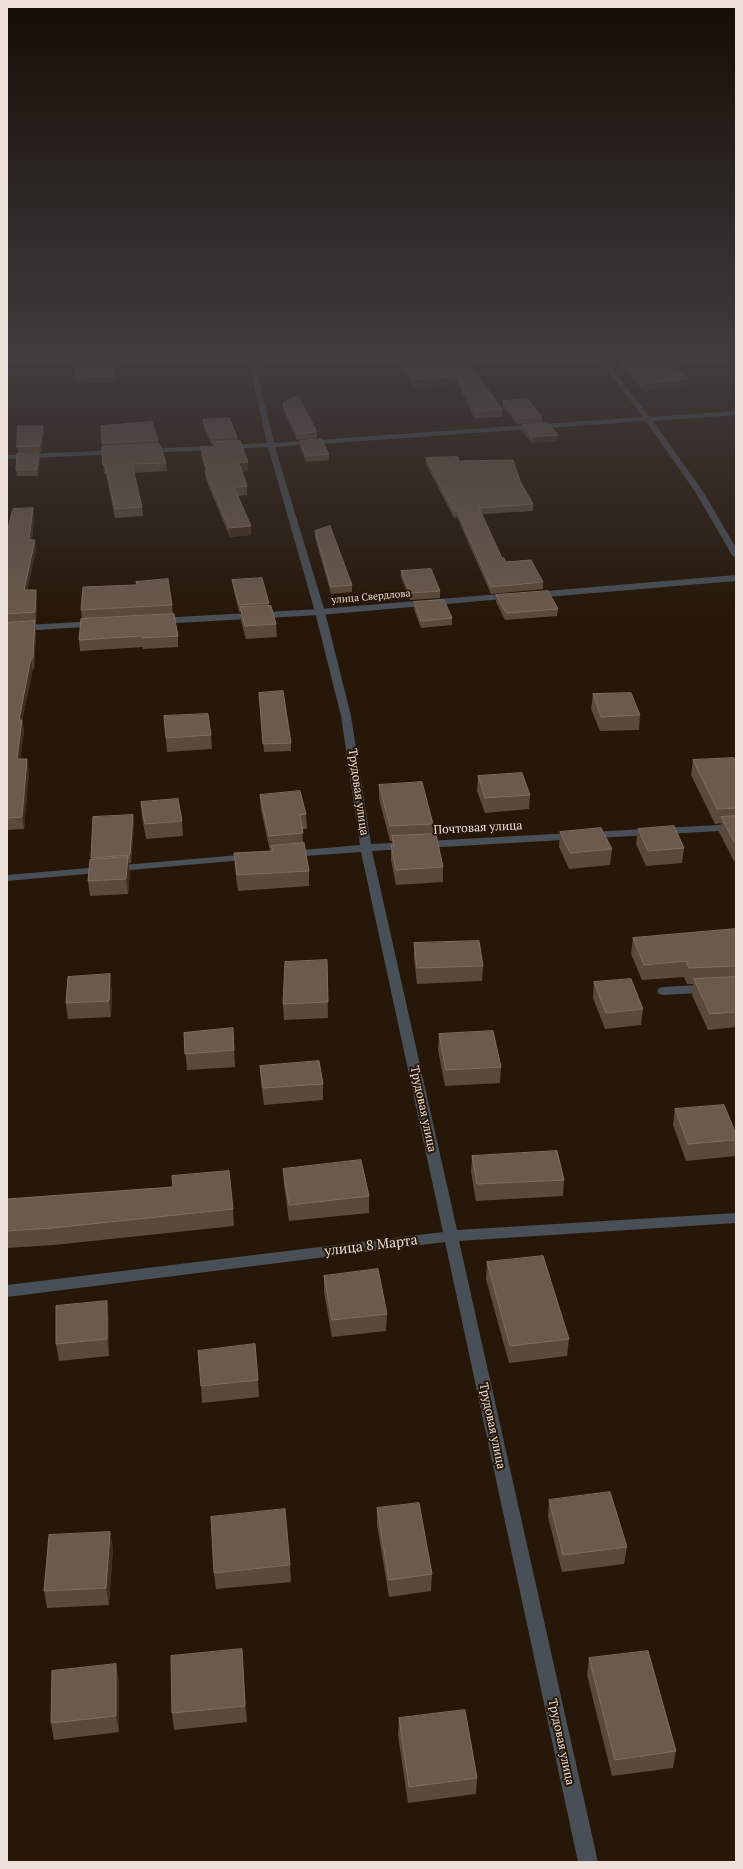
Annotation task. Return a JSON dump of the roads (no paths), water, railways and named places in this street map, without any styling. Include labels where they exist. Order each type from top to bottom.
[{"type":"street","points":[[139,451],[265,446]]},
{"type":"street","name":"Трудовая улица","points":[[271,446],[320,612],[346,716],[366,848],[588,1862]]},
{"type":"street","points":[[667,446],[700,493],[736,554]]},
{"type":"street","points":[[7,457],[124,452]]},
{"type":"street","name":"улица Свердлова","points":[[148,621],[320,612],[736,578]]},
{"type":"street","points":[[7,629],[109,623]]},
{"type":"street","name":"Почтовая улица","points":[[280,855],[366,848],[736,827]]},
{"type":"street","points":[[7,878],[264,856]]},
{"type":"street","points":[[663,991],[736,987]]},
{"type":"street","name":"улица 8 Марта","points":[[7,1291],[451,1236],[736,1218]]}]
